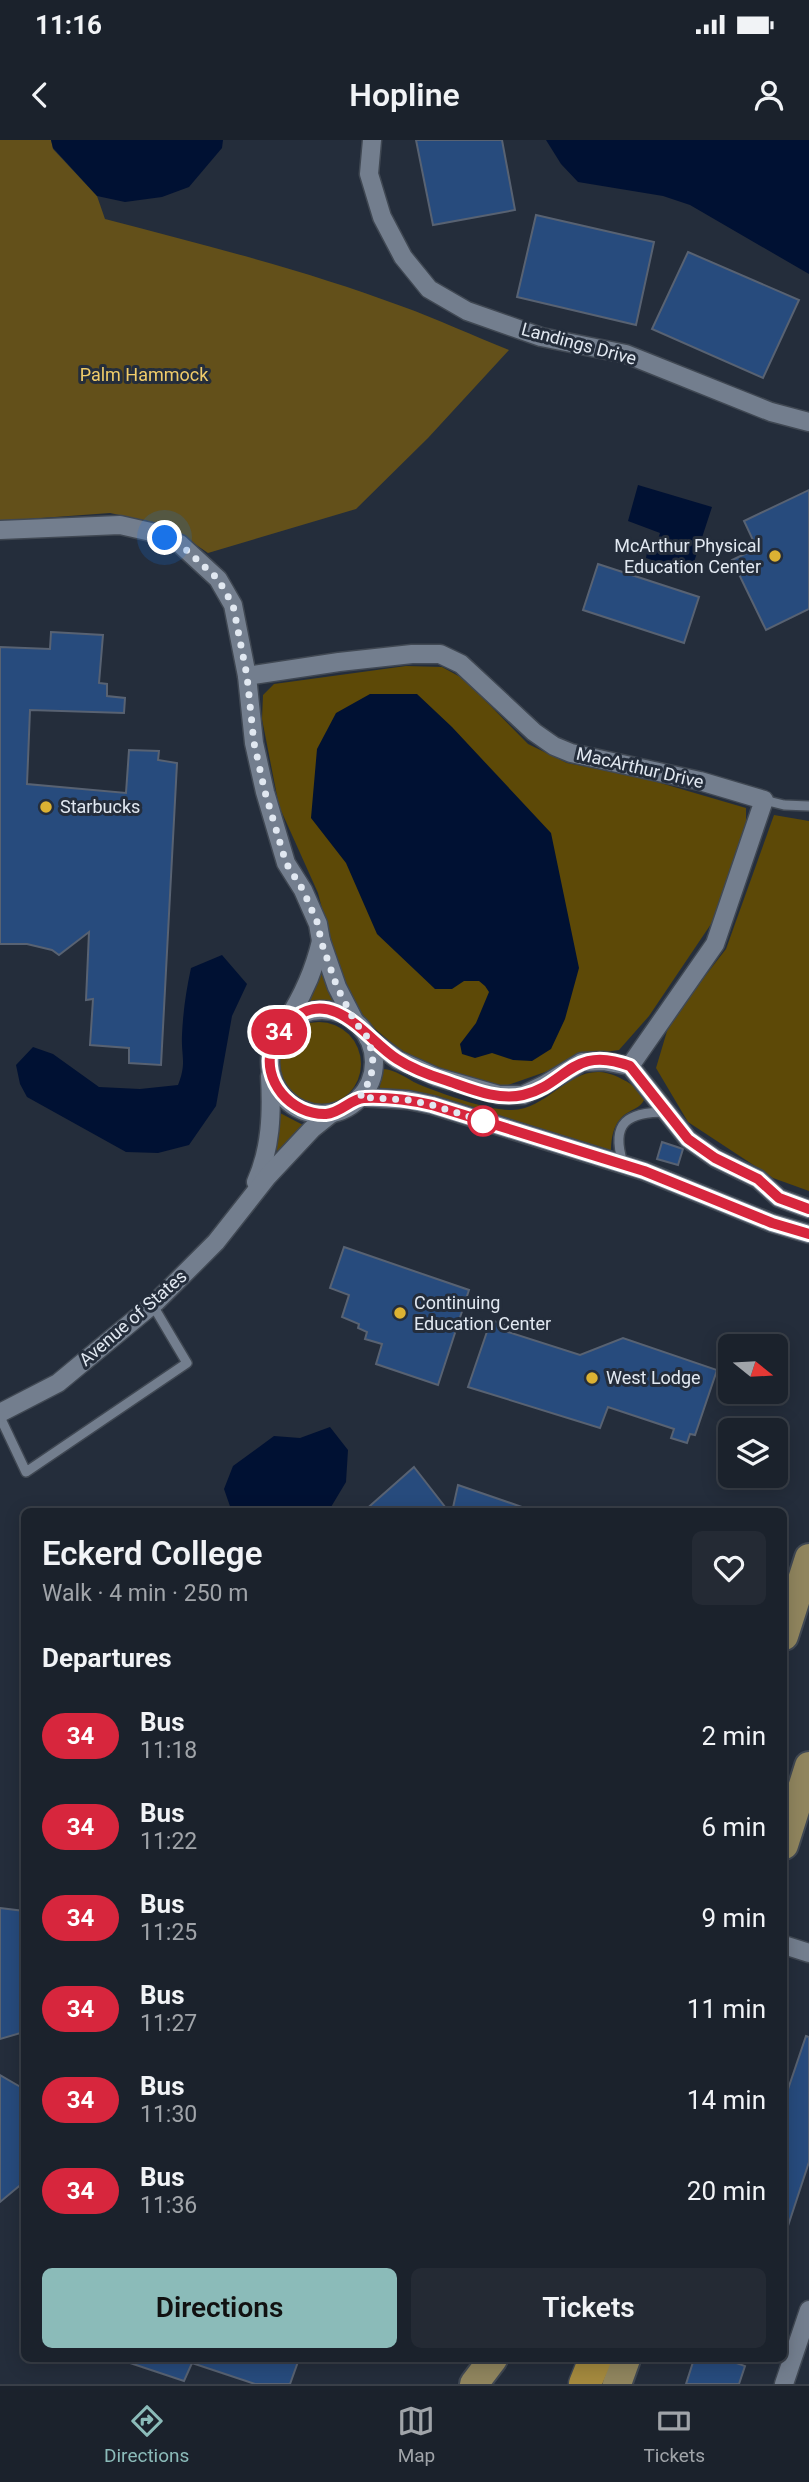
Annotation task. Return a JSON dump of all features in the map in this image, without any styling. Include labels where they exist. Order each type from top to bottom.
[{"type":"highway","points":[[585,2384],[594,2362]]},
{"type":"main road","points":[[787,1627],[809,1558]]},
{"type":"main road","points":[[787,1836],[809,1766]]},
{"type":"main road","points":[[474,2384],[492,2362]]},
{"type":"main road","points":[[617,2384],[625,2362]]},
{"type":"street","name":"Landings Drive","points":[[372,140],[369,174],[382,217],[403,257],[429,289],[467,311],[541,337],[626,354],[771,412],[809,422]]},
{"type":"street","points":[[0,530],[120,525],[151,532],[180,544],[218,579],[233,605],[247,676],[254,743],[286,863],[303,890],[318,924],[337,987],[355,1022],[368,1038],[398,1060],[436,1077],[499,1096],[523,1095],[582,1062],[603,1060],[630,1066],[688,1139],[715,1158],[758,1179],[779,1198],[809,1209]]},
{"type":"street","name":"MacArthur Drive","points":[[247,676],[339,662],[412,654],[440,654],[461,664],[534,732],[554,746],[570,753],[700,781],[764,800]]},
{"type":"street","points":[[630,1066],[715,944],[764,800]]},
{"type":"street","points":[[321,941],[316,966],[307,989],[272,1045],[270,1068],[275,1085],[288,1101],[305,1111],[332,1113],[345,1108],[360,1097],[371,1078],[373,1057],[368,1038]]},
{"type":"street","points":[[282,1028],[298,1015],[317,1009],[338,1012],[355,1022]]},
{"type":"street","name":"Avenue of States","points":[[248,1202],[266,1161],[270,1128],[270,1068]]},
{"type":"street","points":[[360,1097],[408,1100],[432,1105],[644,1171],[772,1223],[809,1234]]},
{"type":"street","name":"Avenue of States","points":[[0,1415],[58,1382],[152,1304],[216,1242],[312,1129],[332,1113]]},
{"type":"street","points":[[787,1946],[809,1953]]},
{"type":"street","points":[[784,2384],[809,2310]]},
{"type":"lane","points":[[764,800],[785,805],[809,806]]},
{"type":"lane","points":[[623,1165],[618,1147],[620,1132],[627,1119],[638,1113],[668,1112]]},
{"type":"lane","points":[[0,1415],[26,1472],[187,1363],[152,1304]]},
{"type":"shaded area","points":[[406,666],[442,667],[464,679],[528,744],[567,763],[640,777],[746,808],[746,838],[729,886],[711,924],[649,1016],[619,1050],[574,1056],[548,1071],[505,1086],[454,1075],[404,1053],[368,1023],[345,987],[318,893],[279,806],[262,719],[263,695],[274,684]]},
{"type":"shaded area","points":[[774,815],[809,821],[809,1191],[773,1178],[688,1122],[656,1068],[670,1021],[726,949]]},
{"type":"shaded area","points":[[324,969],[337,1005],[312,1003],[310,999],[320,971]]},
{"type":"shaded area","points":[[319,1022],[335,1025],[349,1034],[358,1048],[361,1064],[358,1080],[349,1094],[335,1103],[319,1106],[303,1103],[289,1094],[280,1080],[277,1064],[280,1048],[289,1034],[303,1025]]},
{"type":"shaded area","points":[[383,1069],[396,1072],[452,1097],[501,1109],[527,1107],[576,1077],[589,1073],[604,1072],[620,1078],[634,1086],[645,1098],[640,1105],[620,1119],[613,1134],[611,1152],[379,1091]]},
{"type":"shaded area","points":[[280,1113],[303,1125],[279,1152],[275,1149]]},
{"type":"green space","name":"Palm Hammock","points":[[0,140],[51,140],[53,149],[97,196],[105,219],[328,281],[415,311],[509,350],[428,438],[356,509],[208,553],[167,525],[110,513],[0,521]]},
{"type":"water","points":[[51,140],[223,140],[222,148],[189,187],[162,197],[125,202],[97,196],[53,148]]},
{"type":"water","points":[[546,140],[809,140],[809,274],[690,205],[663,196],[578,182],[561,164]]},
{"type":"water","points":[[638,485],[712,507],[694,562],[700,567],[698,574],[646,558],[647,552],[655,549],[660,533],[628,521]]},
{"type":"water","points":[[370,694],[417,694],[452,727],[551,833],[579,968],[565,1019],[551,1049],[532,1061],[513,1060],[492,1053],[475,1058],[462,1054],[460,1044],[476,1023],[489,992],[479,981],[464,981],[452,989],[435,989],[377,934],[346,863],[311,818],[317,749],[336,713]]},
{"type":"water","points":[[222,955],[247,984],[232,1016],[216,1106],[189,1145],[158,1153],[126,1152],[27,1097],[20,1084],[16,1065],[33,1047],[53,1054],[99,1087],[140,1089],[178,1085],[183,1065],[183,1018],[191,968]]},
{"type":"water","points":[[330,1427],[348,1450],[346,1482],[330,1508],[231,1508],[224,1489],[233,1466],[274,1436],[300,1438]]},
{"type":"building","points":[[416,140],[502,140],[515,210],[433,225]]},
{"type":"building","points":[[536,215],[654,242],[636,325],[517,297]]},
{"type":"building","points":[[688,252],[799,300],[763,378],[652,329]]},
{"type":"building","name":"McArthur Physical Education Center","points":[[809,490],[809,609],[766,630],[732,560],[749,552],[745,545],[753,540],[744,521]]},
{"type":"building","points":[[598,564],[699,597],[684,643],[583,610]]},
{"type":"building","points":[[51,632],[103,635],[99,683],[107,684],[107,696],[125,698],[124,713],[30,710],[27,784],[126,793],[129,750],[159,751],[158,760],[177,763],[161,1065],[129,1063],[129,1048],[90,1045],[93,999],[86,1000],[89,932],[59,955],[52,950],[27,944],[0,944],[0,647],[50,649]]},
{"type":"building","points":[[662,1142],[683,1149],[678,1165],[657,1159]]},
{"type":"building","name":"Continuing Education Center","points":[[344,1247],[469,1290],[438,1385],[376,1364],[382,1344],[365,1339],[367,1332],[358,1328],[359,1324],[342,1317],[349,1295],[330,1288]]},
{"type":"building","name":"West Lodge","points":[[491,1320],[510,1327],[508,1332],[580,1355],[623,1338],[717,1370],[695,1435],[690,1434],[687,1443],[671,1438],[674,1429],[608,1407],[600,1428],[468,1387]]},
{"type":"building","points":[[414,1467],[446,1508],[368,1508]]},
{"type":"building","points":[[458,1485],[525,1508],[453,1508]]},
{"type":"building","points":[[0,1908],[21,1911],[21,2033],[0,2039]]},
{"type":"building","points":[[806,2036],[809,2037],[809,2162],[787,2229],[787,2092]]},
{"type":"building","points":[[0,2075],[21,2087],[21,2184],[0,2202]]},
{"type":"building","points":[[127,2362],[298,2362],[290,2384],[255,2384],[192,2363],[184,2381]]},
{"type":"building","points":[[693,2362],[734,2362],[745,2366],[739,2384],[686,2384]]},
{"type":"bus line","name":"34","points":[[809,1209],[779,1198],[758,1179],[715,1158],[688,1139],[630,1066],[603,1060],[582,1062],[523,1095],[499,1096],[436,1077],[398,1060],[368,1038],[355,1022],[338,1012],[317,1009],[298,1015],[282,1028],[272,1045],[270,1068],[275,1085],[288,1101],[305,1111],[332,1113],[345,1108],[360,1097],[408,1100],[432,1105],[644,1171],[772,1223],[809,1234]]},
{"type":"place","name":"McArthur Physical Education Center","points":[[775,556]]},
{"type":"place","name":"Starbucks","points":[[46,807]]},
{"type":"place","name":"Continuing Education Center","points":[[400,1313]]},
{"type":"place","name":"West Lodge","points":[[592,1378]]},
{"type":"route","points":[[165,538],[180,544],[197,558],[218,579],[233,605],[247,676],[254,743],[286,863],[303,890],[318,924],[337,987],[355,1022],[368,1038],[373,1057],[371,1078],[360,1097],[408,1100],[483,1121]]}]
